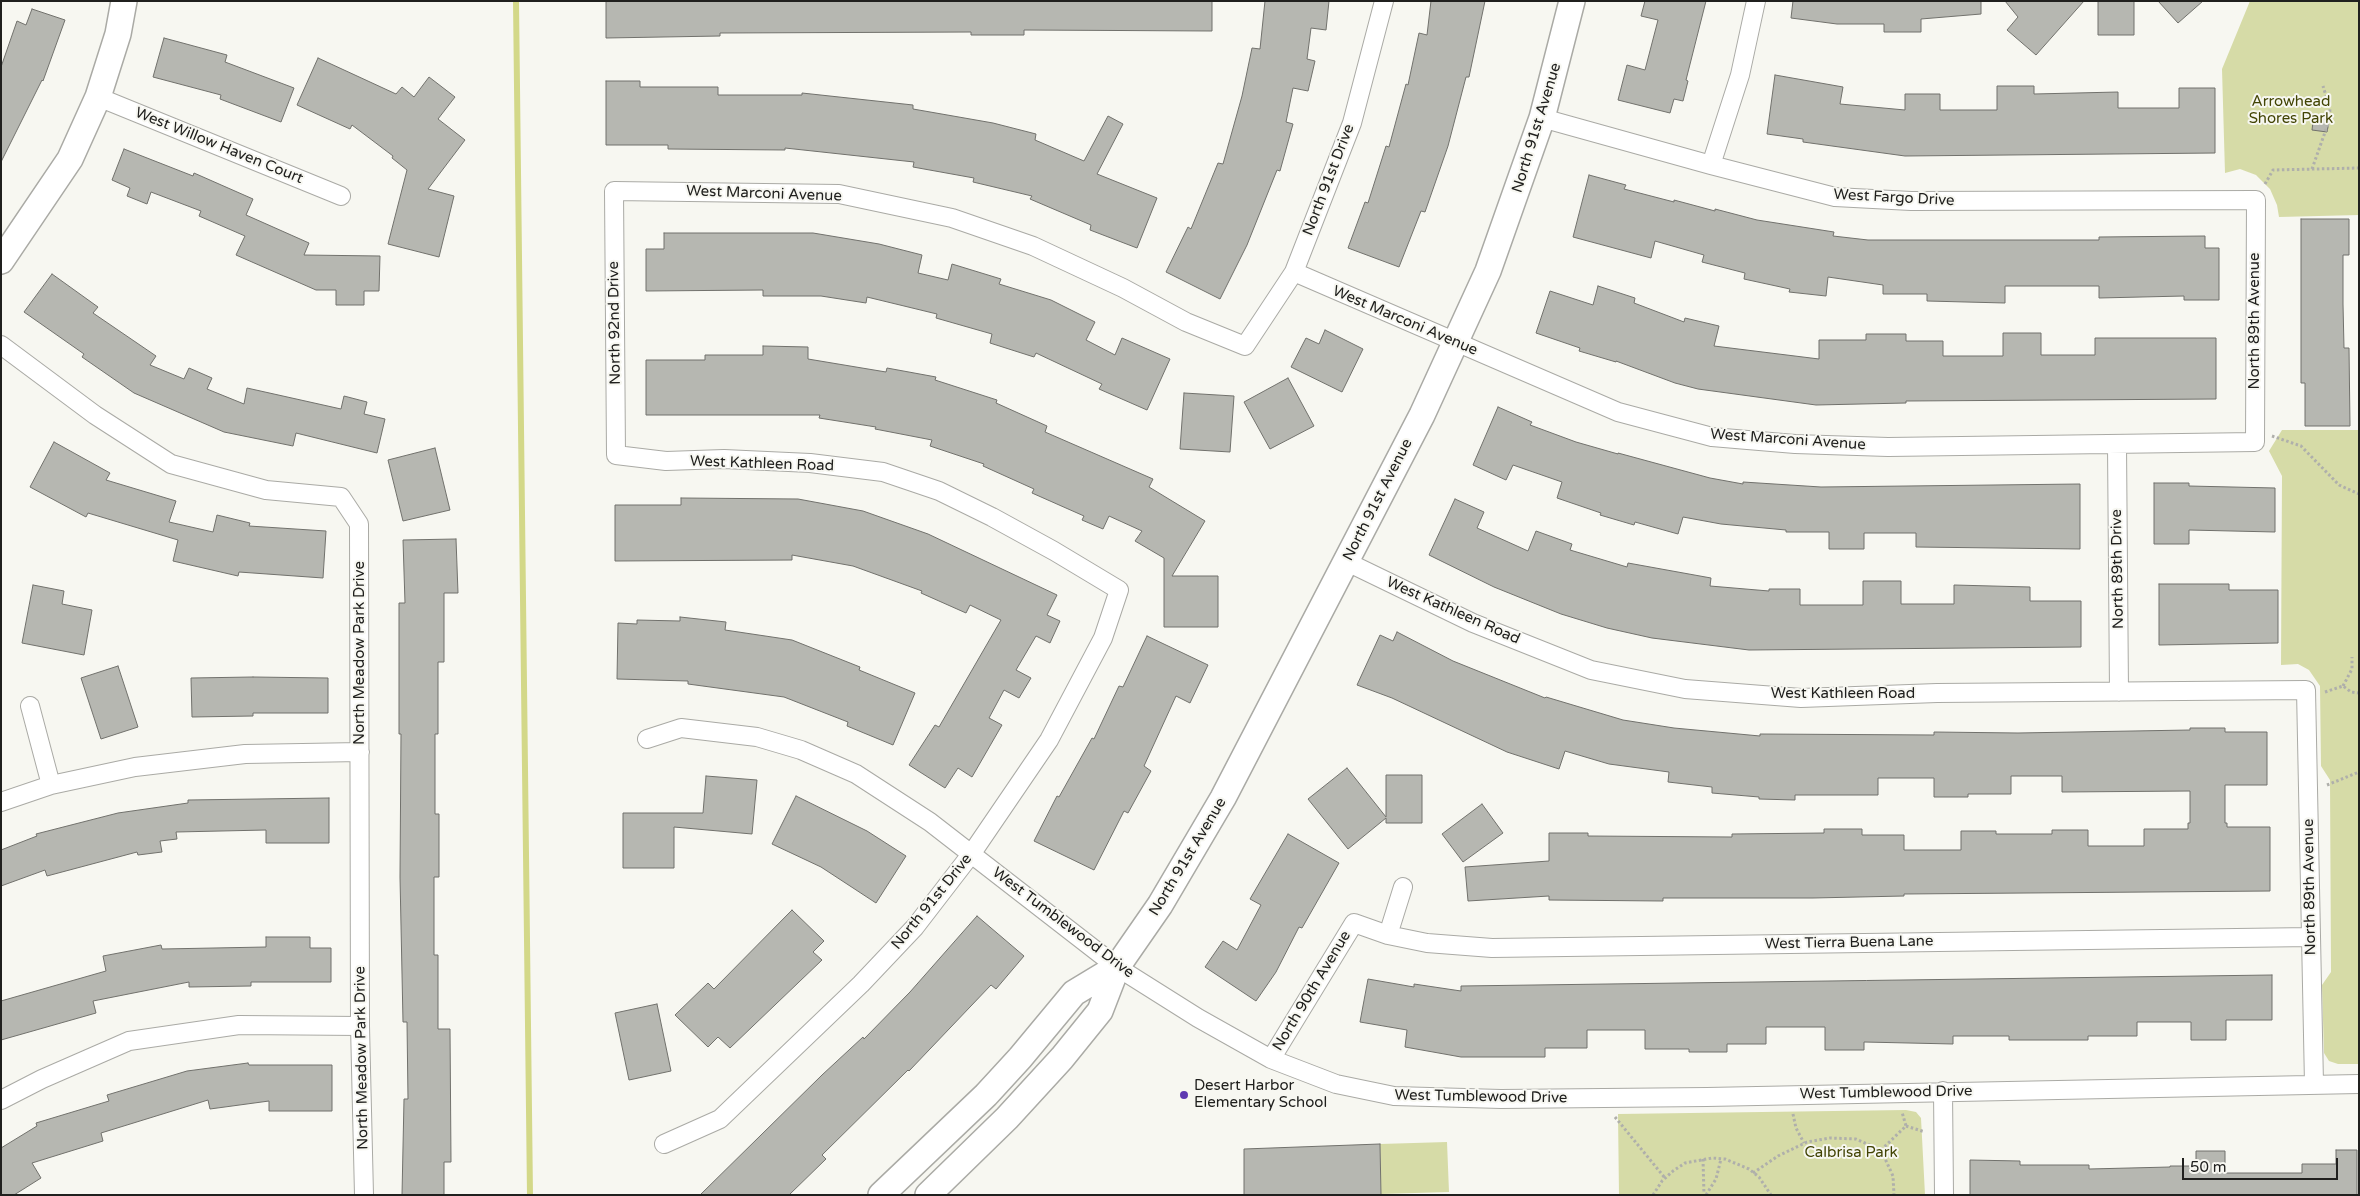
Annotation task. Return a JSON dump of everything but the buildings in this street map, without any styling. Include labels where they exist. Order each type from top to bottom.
[{"type":"main road","points":[[1,261],[70,159],[98,97],[118,34],[124,1]]},
{"type":"main road","name":"North 91st Avenue","points":[[928,1195],[1007,1118],[1062,1058],[1100,1011],[1117,967],[1160,905],[1200,840],[1347,562],[1422,414],[1488,271],[1542,118],[1572,1]]},
{"type":"main road","name":"North 91st Avenue","points":[[881,1195],[986,1095],[1020,1058],[1074,993],[1117,967]]},
{"type":"street","name":"North 91st Drive","points":[[1245,346],[1294,272],[1352,124],[1384,1]]},
{"type":"street","points":[[1711,165],[1740,75],[1756,1]]},
{"type":"street","name":"West Willow Haven Court","points":[[98,97],[341,196]]},
{"type":"street","name":"West Fargo Drive","points":[[1542,118],[1835,197],[1911,201],[2256,200]]},
{"type":"street","name":"West Marconi Avenue","points":[[614,191],[839,194],[952,218],[1033,246],[1123,288],[1186,322],[1245,346]]},
{"type":"street","name":"North 92nd Drive","points":[[614,191],[616,455]]},
{"type":"street","name":"North 89th Avenue","points":[[2255,437],[2256,200]]},
{"type":"street","name":"West Marconi Avenue","points":[[1294,272],[1618,412],[1712,437],[1795,444],[1888,447],[2117,445],[2255,437]]},
{"type":"street","name":"North Meadow Park Drive","points":[[1,346],[95,415],[171,464],[266,490],[341,497],[358,524],[360,1026],[364,1195]]},
{"type":"street","name":"North 89th Drive","points":[[2117,445],[2119,692]]},
{"type":"street","name":"West Kathleen Road","points":[[616,455],[666,461],[724,460],[810,463],[883,472],[939,491],[992,517],[1119,590]]},
{"type":"street","name":"West Kathleen Road","points":[[1347,562],[1473,623],[1591,670],[1685,689],[1801,698],[1937,693],[2306,694]]},
{"type":"street","name":"North 91st Drive","points":[[664,1144],[720,1118],[861,984],[915,927],[972,853],[1049,740],[1103,638],[1119,590]]},
{"type":"street","name":"North 89th Avenue","points":[[2306,694],[2314,1084]]},
{"type":"street","points":[[30,706],[51,785]]},
{"type":"street","name":"West Tumblewood Drive","points":[[647,739],[681,728],[756,737],[801,750],[856,774],[923,817],[972,853],[1117,967],[1198,1018],[1271,1059],[1336,1084],[1394,1096],[1501,1099],[1600,1098],[2359,1084]]},
{"type":"street","points":[[1,802],[51,785],[135,767],[245,754],[360,752]]},
{"type":"street","points":[[1388,935],[1403,886]]},
{"type":"street","name":"West Tierra Buena Lane","points":[[1354,923],[1388,935],[1427,943],[1492,948],[2311,937]]},
{"type":"street","name":"North 90th Avenue","points":[[1271,1059],[1354,923]]},
{"type":"street","points":[[1,1100],[42,1079],[130,1041],[239,1025],[360,1026]]},
{"type":"street","points":[[1943,1091],[1944,1195]]},
{"type":"path","points":[[2312,169],[2329,121],[2330,109],[2323,86]]},
{"type":"path","points":[[2256,200],[2273,170],[2359,168]]},
{"type":"path","points":[[2255,437],[2280,437],[2301,446],[2339,485],[2359,494]]},
{"type":"path","points":[[2343,686],[2352,669],[2352,657]]},
{"type":"path","points":[[2306,694],[2343,686],[2352,692],[2359,693]]},
{"type":"path","points":[[2308,792],[2359,772]]},
{"type":"path","points":[[1881,1150],[1906,1126],[1899,1092]]},
{"type":"path","points":[[1788,1095],[1796,1128],[1804,1143]]},
{"type":"path","points":[[1600,1098],[1666,1178]]},
{"type":"path","points":[[1753,1173],[1778,1156],[1804,1143],[1830,1138],[1856,1139],[1881,1150],[1893,1176],[1894,1195]]},
{"type":"path","points":[[1703,1159],[1705,1195]]},
{"type":"path","points":[[1653,1195],[1666,1178],[1685,1163],[1703,1159],[1721,1159],[1737,1163],[1753,1173],[1771,1195]]},
{"type":"path","points":[[1705,1195],[1716,1179],[1721,1159]]},
{"type":"green space","name":"Arrowhead Shores Park","points":[[2250,1],[2359,1],[2359,215],[2279,217],[2277,205],[2270,189],[2256,175],[2240,169],[2225,173],[2222,69]]},
{"type":"green space","points":[[2282,430],[2359,430],[2359,1064],[2338,1064],[2329,1061],[2324,1053],[2322,985],[2331,972],[2330,780],[2321,766],[2320,686],[2309,670],[2298,664],[2281,665],[2282,476],[2269,451]]},
{"type":"green space","name":"Calbrisa Park","points":[[1906,1110],[1916,1112],[1921,1118],[1925,1195],[1619,1195],[1618,1114]]},
{"type":"green space","points":[[1447,1142],[1449,1192],[1381,1194],[1380,1144]]},
{"type":"waterway","points":[[516,1],[530,1195]]},
{"type":"place","name":"Desert Harbor Elementary School","points":[[1184,1095]]}]
